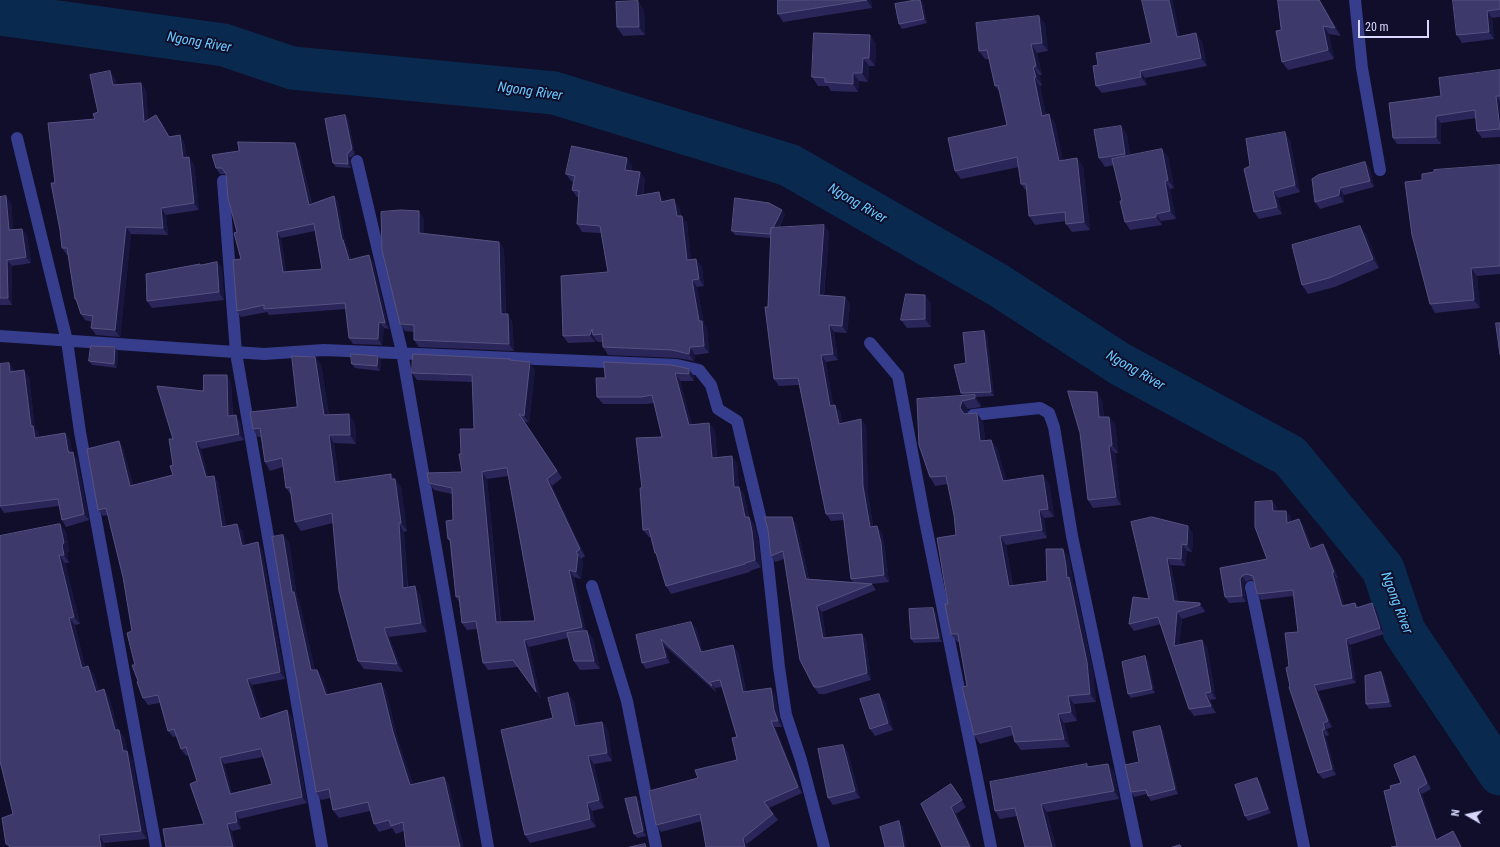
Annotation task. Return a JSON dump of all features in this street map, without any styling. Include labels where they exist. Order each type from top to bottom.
[{"type":"street","points":[[1355,0],[1362,68],[1380,170]]},
{"type":"street","points":[[17,138],[67,341],[80,432],[156,847]]},
{"type":"street","points":[[357,160],[402,352],[488,847]]},
{"type":"street","points":[[222,181],[236,353],[322,847]]},
{"type":"street","points":[[0,336],[236,353],[264,354],[324,350],[402,352],[677,365],[699,370],[711,385],[718,409],[737,421],[765,537],[786,715],[801,760],[824,847]]},
{"type":"street","points":[[870,343],[898,376],[925,521],[991,847]]},
{"type":"street","points":[[973,415],[1040,408],[1049,413],[1054,427],[1072,536],[1137,847]]},
{"type":"street","points":[[592,586],[627,701],[656,847]]},
{"type":"street","points":[[1251,587],[1304,847]]},
{"type":"building","points":[[778,0],[867,0],[778,14]]},
{"type":"building","points":[[920,0],[924,19],[899,24],[895,4]]},
{"type":"building","points":[[1142,0],[1169,0],[1177,37],[1196,33],[1201,58],[1140,71],[1141,77],[1096,86],[1093,66],[1098,65],[1096,53],[1151,43]]},
{"type":"building","points":[[1278,0],[1319,0],[1335,28],[1323,26],[1328,50],[1282,62],[1276,31],[1281,30]]},
{"type":"building","points":[[1453,0],[1500,0],[1500,9],[1487,11],[1489,32],[1457,35]]},
{"type":"building","points":[[638,1],[639,27],[617,27],[616,2]]},
{"type":"building","points":[[1039,16],[1042,43],[1031,44],[1036,66],[1033,67],[1036,77],[1034,77],[1042,116],[1049,114],[1059,161],[1077,158],[1084,222],[1066,224],[1065,212],[1029,216],[1026,184],[1021,184],[1017,157],[955,171],[948,138],[1007,125],[998,85],[995,86],[987,50],[979,51],[976,23]]},
{"type":"building","points":[[814,33],[870,35],[869,58],[863,58],[862,73],[853,73],[853,84],[825,82],[825,78],[812,77]]},
{"type":"building","points":[[1500,70],[1500,96],[1496,96],[1500,129],[1477,131],[1475,110],[1436,116],[1436,137],[1393,138],[1389,103],[1441,96],[1439,78]]},
{"type":"building","points":[[110,71],[113,85],[141,83],[144,122],[156,115],[169,137],[180,135],[183,158],[189,157],[194,203],[161,208],[163,228],[126,227],[115,330],[91,328],[93,316],[81,314],[75,299],[67,248],[62,248],[51,183],[55,183],[48,123],[95,119],[93,114],[98,112],[90,75]]},
{"type":"building","points":[[345,115],[352,149],[347,154],[348,164],[333,163],[325,119]]},
{"type":"building","points":[[1121,126],[1125,154],[1099,158],[1094,130]]},
{"type":"building","points":[[1285,132],[1295,185],[1273,191],[1277,207],[1254,212],[1244,169],[1250,166],[1246,139]]},
{"type":"building","points":[[238,142],[295,143],[309,205],[334,196],[342,240],[349,260],[369,255],[385,323],[379,322],[378,339],[349,338],[345,303],[264,309],[264,305],[237,311],[233,260],[241,259],[234,233],[237,232],[228,198],[226,174],[222,168],[216,168],[212,155],[239,151]],"holes":[[[314,224],[322,269],[283,272],[277,232]]]},
{"type":"building","points":[[572,146],[627,158],[625,170],[640,172],[636,196],[659,192],[661,202],[674,199],[677,216],[682,216],[687,260],[696,259],[699,279],[692,280],[699,321],[702,321],[704,346],[690,347],[689,354],[672,350],[603,347],[602,334],[593,335],[592,329],[590,335],[563,336],[561,276],[608,272],[600,226],[577,224],[579,191],[572,190],[575,176],[566,174]]},
{"type":"building","points":[[1162,149],[1168,180],[1165,181],[1170,211],[1156,214],[1156,217],[1125,222],[1120,201],[1122,201],[1112,159]]},
{"type":"building","points":[[1365,162],[1370,181],[1340,188],[1339,195],[1315,202],[1312,179],[1318,175]]},
{"type":"building","points":[[1500,165],[1500,266],[1471,268],[1474,300],[1430,304],[1412,235],[1405,182],[1422,180],[1422,174],[1434,172],[1434,170]]},
{"type":"building","points":[[6,196],[9,230],[22,229],[26,257],[7,260],[8,298],[0,298],[0,197]]},
{"type":"building","points":[[735,198],[769,203],[782,210],[773,228],[771,228],[770,234],[732,231]]},
{"type":"building","points":[[401,210],[419,211],[419,233],[499,242],[501,314],[508,314],[509,344],[414,340],[414,325],[400,324],[382,250],[381,212]]},
{"type":"building","points":[[824,225],[819,295],[845,297],[842,326],[829,325],[833,354],[821,355],[830,406],[835,405],[839,424],[861,419],[863,486],[870,527],[877,526],[881,543],[884,575],[851,579],[843,513],[826,514],[798,378],[774,379],[765,307],[768,307],[771,228]]},
{"type":"building","points":[[1360,226],[1373,259],[1329,278],[1302,285],[1292,245]]},
{"type":"building","points":[[217,262],[219,292],[147,301],[146,274]]},
{"type":"building","points":[[906,294],[925,295],[925,319],[901,320]]},
{"type":"building","points":[[1496,323],[1500,323],[1500,354]]},
{"type":"building","points":[[984,331],[991,392],[961,393],[954,365],[966,363],[963,333]]},
{"type":"building","points":[[91,346],[115,347],[114,364],[89,361]]},
{"type":"building","points":[[351,354],[378,356],[377,366],[352,364]]},
{"type":"building","points":[[413,354],[510,359],[530,362],[524,416],[519,414],[557,471],[547,479],[580,549],[576,552],[578,555],[576,572],[569,570],[582,627],[524,640],[536,692],[513,660],[483,663],[476,621],[462,623],[459,596],[456,597],[450,539],[448,539],[446,521],[453,520],[452,488],[429,483],[427,473],[462,472],[459,454],[461,454],[460,429],[474,429],[472,375],[412,373]],"holes":[[[507,468],[535,621],[496,622],[482,472]]]},
{"type":"building","points":[[292,356],[315,357],[324,415],[349,414],[350,435],[329,435],[335,482],[391,474],[391,479],[395,479],[401,523],[399,523],[403,588],[415,586],[421,623],[384,628],[397,664],[358,661],[339,591],[332,513],[295,522],[290,487],[286,488],[282,458],[265,462],[260,428],[253,429],[250,412],[297,407]]},
{"type":"building","points":[[604,362],[671,365],[689,369],[689,374],[675,373],[689,425],[709,423],[712,458],[732,456],[734,487],[739,487],[745,517],[749,517],[755,560],[666,586],[649,529],[643,530],[640,488],[642,488],[636,438],[662,437],[652,395],[641,397],[597,397],[596,378],[605,378]]},
{"type":"building","points":[[9,363],[10,372],[24,370],[31,426],[33,426],[35,438],[65,433],[68,451],[69,453],[73,452],[84,514],[62,520],[58,499],[0,506],[0,364]]},
{"type":"building","points":[[204,375],[227,375],[228,416],[236,415],[239,434],[196,442],[206,477],[214,476],[222,527],[237,524],[242,546],[258,542],[280,672],[247,679],[260,719],[287,710],[302,797],[235,812],[237,822],[227,824],[233,847],[166,847],[163,829],[204,824],[190,784],[197,781],[186,747],[181,749],[174,729],[168,731],[158,695],[143,698],[137,682],[138,681],[132,665],[135,665],[127,633],[132,631],[123,577],[106,508],[98,510],[87,449],[119,441],[130,486],[173,475],[170,466],[173,465],[169,439],[173,439],[157,386],[203,391]],"holes":[[[261,749],[272,784],[230,794],[220,758]]]},
{"type":"building","points":[[1068,391],[1097,392],[1099,417],[1109,417],[1112,445],[1109,446],[1116,497],[1088,500],[1080,433]]},
{"type":"building","points":[[975,395],[975,398],[962,401],[960,408],[964,414],[977,413],[980,441],[991,440],[1003,481],[1043,475],[1048,509],[1039,510],[1042,530],[1000,536],[1009,586],[1047,581],[1046,549],[1063,549],[1067,578],[1069,577],[1087,662],[1090,694],[1068,696],[1071,712],[1058,714],[1064,739],[1015,742],[1011,726],[974,735],[962,687],[967,686],[958,634],[951,634],[945,604],[948,604],[937,538],[956,535],[954,515],[946,476],[930,477],[919,445],[917,399]]},
{"type":"building","points":[[1272,501],[1273,511],[1286,511],[1287,523],[1299,519],[1310,549],[1323,544],[1334,572],[1332,572],[1342,606],[1355,603],[1356,608],[1372,603],[1380,628],[1346,639],[1352,678],[1314,685],[1328,721],[1323,723],[1325,729],[1322,730],[1332,769],[1318,773],[1289,687],[1286,668],[1289,666],[1285,633],[1298,632],[1293,590],[1257,594],[1253,576],[1246,574],[1240,579],[1242,596],[1225,597],[1220,568],[1267,559],[1255,527],[1255,502]]},
{"type":"building","points":[[765,517],[792,517],[806,579],[872,584],[817,606],[823,638],[862,634],[867,673],[821,687],[814,687],[800,660],[783,551],[771,556]]},
{"type":"building","points":[[1152,517],[1188,526],[1187,545],[1182,544],[1181,559],[1167,558],[1174,601],[1200,603],[1200,605],[1177,612],[1174,646],[1202,640],[1211,692],[1205,693],[1211,706],[1189,709],[1158,617],[1129,624],[1133,597],[1149,599],[1131,522]]},
{"type":"building","points":[[60,524],[64,543],[62,545],[64,555],[59,555],[74,617],[69,618],[82,668],[88,666],[96,692],[104,689],[115,730],[119,730],[123,751],[127,751],[141,831],[99,835],[101,847],[10,847],[6,844],[2,818],[13,814],[0,761],[0,536]]},
{"type":"building","points":[[283,535],[292,592],[294,592],[311,670],[317,670],[326,695],[381,683],[393,732],[410,785],[444,777],[460,847],[406,847],[403,822],[391,826],[389,820],[374,824],[368,802],[333,810],[329,789],[316,792],[272,537]]},
{"type":"building","points":[[933,608],[939,638],[911,639],[909,609]]},
{"type":"building","points":[[691,622],[701,652],[733,645],[743,692],[771,688],[774,710],[778,721],[771,721],[798,787],[764,802],[773,814],[743,838],[745,847],[706,847],[700,814],[656,825],[649,791],[698,778],[695,770],[737,760],[732,738],[737,737],[720,680],[710,682],[712,686],[661,639],[666,657],[642,663],[636,635]]},
{"type":"building","points":[[587,631],[594,661],[574,661],[567,633]]},
{"type":"building","points":[[1145,656],[1152,689],[1128,694],[1122,662]]},
{"type":"building","points":[[1381,672],[1389,702],[1366,704],[1365,676]]},
{"type":"building","points":[[568,693],[575,726],[602,722],[607,753],[588,756],[599,800],[587,803],[590,819],[525,835],[501,730],[553,718],[548,698]]},
{"type":"building","points":[[879,694],[888,723],[870,729],[860,699]]},
{"type":"building","points":[[1160,726],[1175,789],[1148,796],[1146,790],[1131,792],[1125,765],[1139,762],[1133,732]]},
{"type":"building","points":[[843,745],[855,791],[828,798],[818,749]]},
{"type":"building","points":[[1415,756],[1427,783],[1418,789],[1436,840],[1453,831],[1461,847],[1391,847],[1397,846],[1384,791],[1391,789],[1390,786],[1401,783],[1394,765]]},
{"type":"building","points":[[1087,764],[1087,767],[1108,764],[1114,791],[1041,804],[1052,847],[1025,847],[1015,808],[995,811],[990,782]]},
{"type":"building","points":[[1257,778],[1268,809],[1245,816],[1235,785]]},
{"type":"building","points":[[951,784],[962,800],[951,807],[970,847],[942,847],[921,804]]},
{"type":"building","points":[[636,797],[643,831],[634,834],[625,799]]},
{"type":"building","points":[[899,821],[904,847],[885,847],[880,827]]},
{"type":"building","points":[[645,844],[646,847],[630,847]]},
{"type":"waterway","name":"Ngong River","points":[[0,14],[224,45],[292,68],[554,93],[789,165],[998,285],[1120,364],[1290,456],[1383,569],[1404,631],[1500,774]]}]
